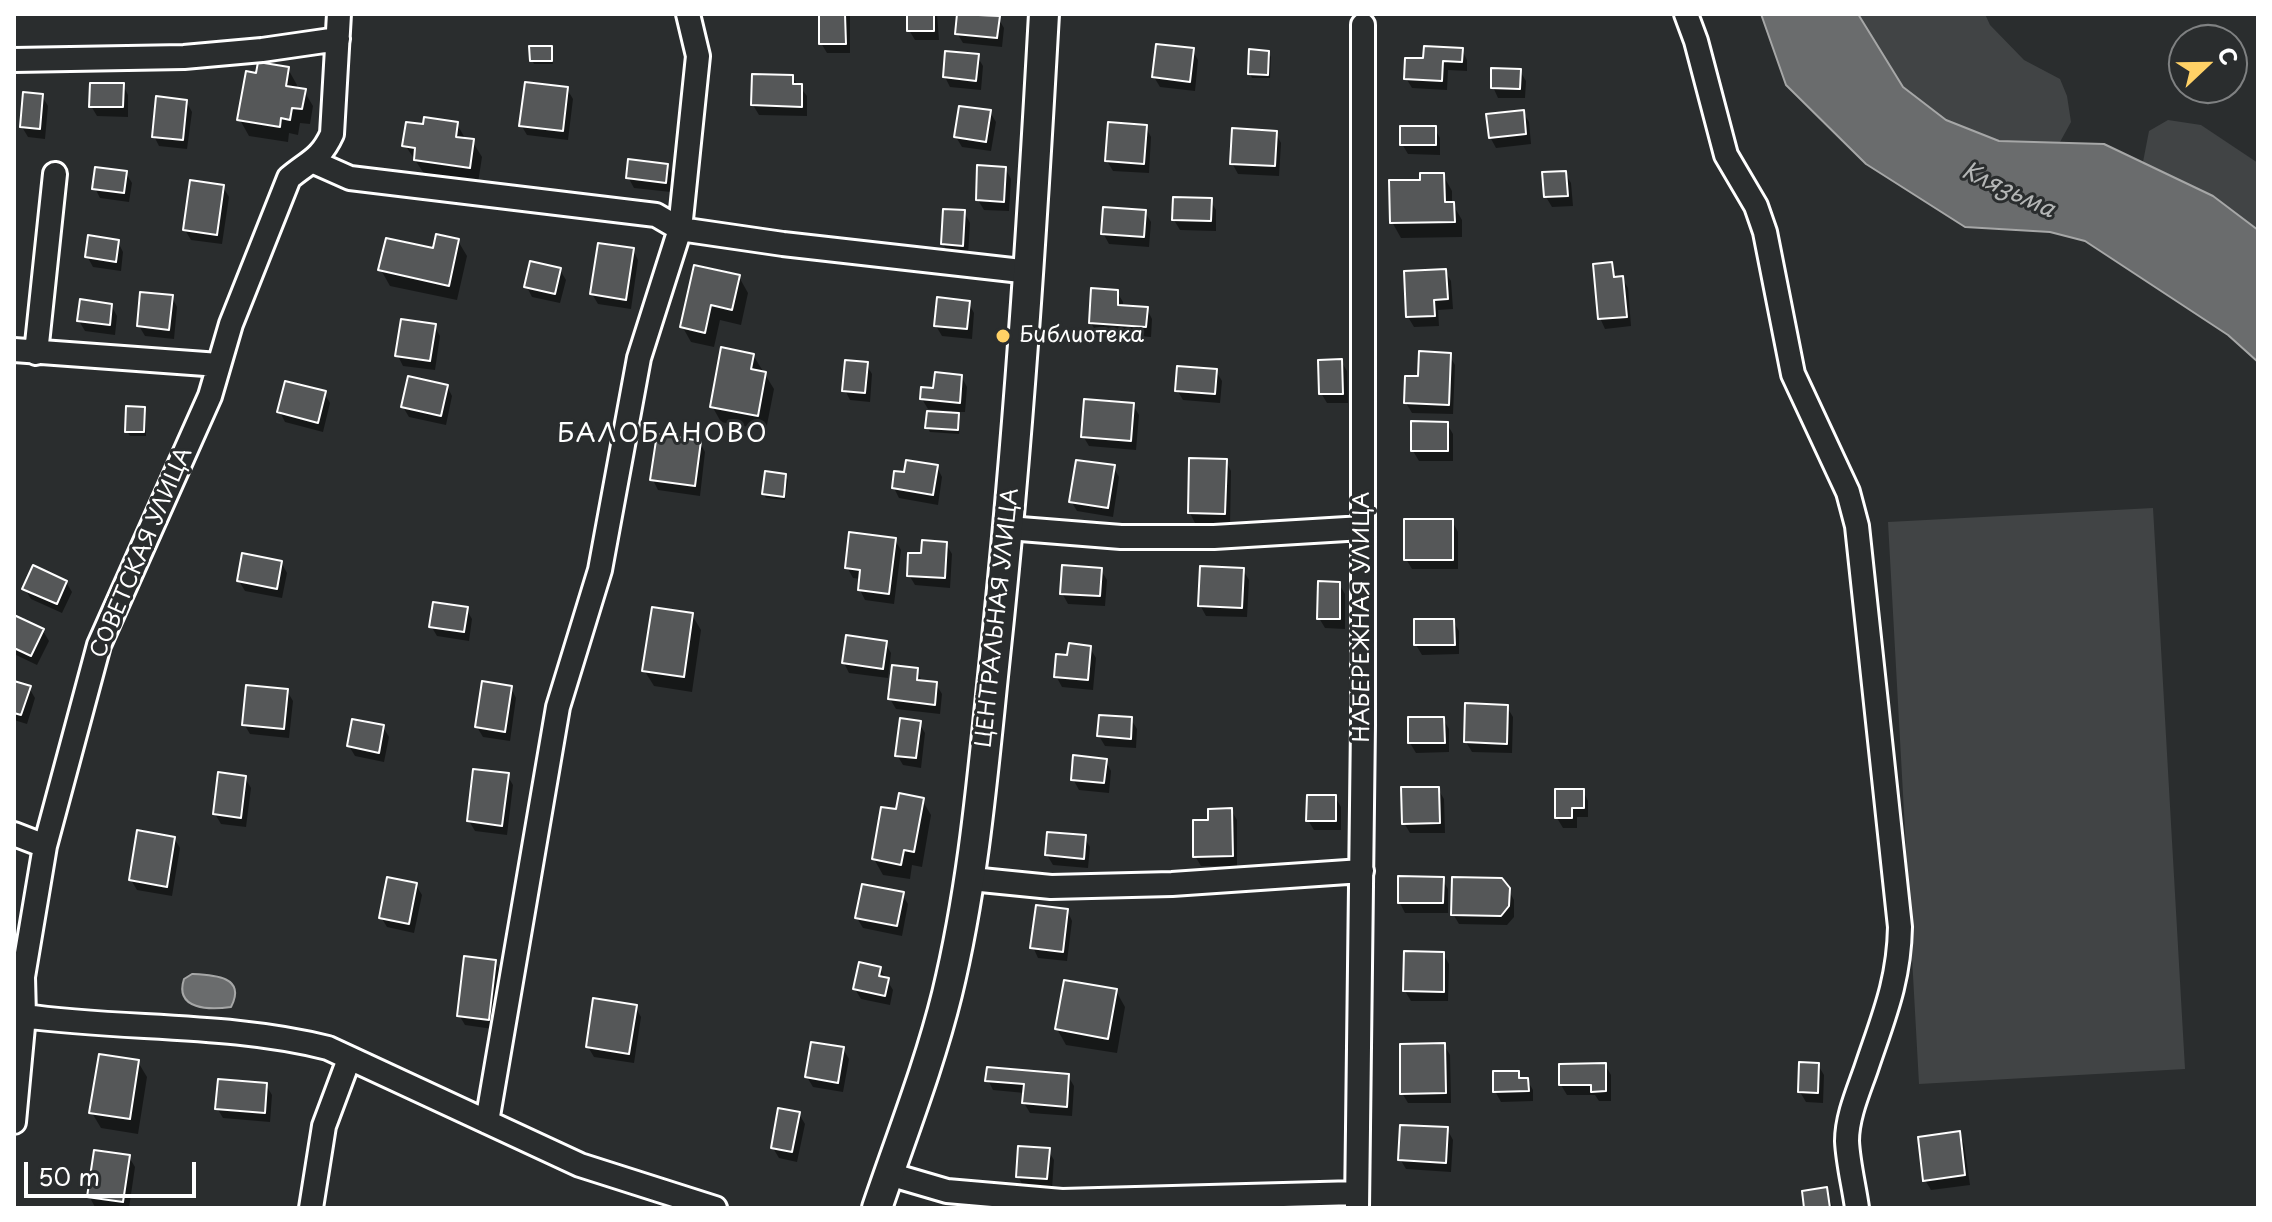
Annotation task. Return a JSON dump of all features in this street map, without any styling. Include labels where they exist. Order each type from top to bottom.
[{"type":"main road","name":"ЦЕНТРАЛЬНАЯ УЛИЦА","points":[[877,1208],[924,1074],[947,994],[971,879],[1008,528],[1030,272],[1044,14]]},
{"type":"street","name":"СОВЕТСКАЯ УЛИЦА","points":[[14,1122],[24,1016],[23,977],[45,846],[99,645],[210,396],[231,324],[289,178],[301,167],[314,162],[324,151],[332,134],[339,14]]},
{"type":"street","points":[[688,14],[698,56]]},
{"type":"street","points":[[487,1122],[558,707],[600,570],[639,358],[680,229],[700,14]]},
{"type":"street","points":[[1686,14],[1726,155],[1756,206],[1765,232],[1793,374],[1848,492],[1857,526],[1900,927],[1900,961],[1894,988],[1855,1101],[1847,1141],[1857,1208]]},
{"type":"street","name":"НАБЕРЕЖНАЯ УЛИЦА","points":[[1357,1200],[1362,871],[1363,25]]},
{"type":"street","points":[[14,60],[184,57],[338,39]]},
{"type":"street","points":[[314,162],[350,178],[656,215],[680,229],[1030,272]]},
{"type":"street","points":[[55,174],[25,352],[219,365]]},
{"type":"street","points":[[1008,528],[1121,537],[1214,537],[1363,528]]},
{"type":"street","points":[[14,834],[45,846]]},
{"type":"street","points":[[971,879],[1051,887],[1172,884],[1362,871]]},
{"type":"street","points":[[24,1016],[220,1031],[301,1041],[328,1048],[580,1165],[715,1208]]},
{"type":"street","points":[[311,1208],[324,1126],[349,1059]]},
{"type":"street","points":[[889,1174],[945,1200],[1357,1200]]},
{"type":"shaded area","points":[[1858,14],[1985,14],[1990,25],[2024,60],[2060,79],[2067,96],[2071,122],[2060,142],[1999,141],[1946,120],[1903,87]]},
{"type":"shaded area","points":[[2168,120],[2201,125],[2258,163],[2258,230],[2213,196],[2143,162],[2149,131]]},
{"type":"shaded area","points":[[2153,508],[2185,1069],[1919,1084],[1888,522]]},
{"type":"water","name":"Клязьма","points":[[1761,14],[1858,14],[1903,87],[1946,120],[1999,141],[2104,144],[2213,196],[2258,230],[2258,362],[2228,335],[2085,241],[2050,232],[1965,227],[1866,164],[1786,85]]},
{"type":"water","points":[[192,974],[218,977],[231,983],[235,997],[231,1007],[204,1008],[189,1002],[182,989],[184,979]]},
{"type":"building","points":[[819,14],[845,14],[846,44],[819,44]]},
{"type":"building","points":[[907,14],[934,14],[934,31],[907,31]]},
{"type":"building","points":[[957,14],[1000,16],[997,38],[955,34]]},
{"type":"building","points":[[1156,44],[1194,48],[1190,82],[1152,77]]},
{"type":"building","points":[[529,46],[552,46],[552,61],[530,61]]},
{"type":"building","points":[[1424,46],[1463,48],[1462,62],[1443,61],[1442,81],[1404,79],[1405,58],[1423,58]]},
{"type":"building","points":[[1249,49],[1269,51],[1268,75],[1248,74]]},
{"type":"building","points":[[945,51],[979,54],[976,81],[943,77]]},
{"type":"building","points":[[258,62],[289,67],[286,86],[306,89],[302,109],[292,108],[290,120],[281,118],[280,127],[237,120],[246,71],[256,73]]},
{"type":"building","points":[[1491,68],[1521,69],[1520,89],[1491,88]]},
{"type":"building","points":[[752,74],[793,75],[793,84],[802,84],[802,107],[751,105]]},
{"type":"building","points":[[525,82],[568,87],[563,131],[519,126]]},
{"type":"building","points":[[90,83],[124,83],[123,107],[89,107]]},
{"type":"building","points":[[23,92],[43,94],[40,129],[20,127]]},
{"type":"building","points":[[156,96],[187,100],[183,140],[152,137]]},
{"type":"building","points":[[959,106],[991,110],[986,142],[954,137]]},
{"type":"building","points":[[1524,110],[1526,134],[1489,138],[1486,114]]},
{"type":"building","points":[[424,117],[458,122],[456,137],[474,139],[470,168],[414,160],[415,148],[402,146],[406,122],[423,124]]},
{"type":"building","points":[[1108,122],[1147,125],[1144,164],[1105,161]]},
{"type":"building","points":[[1400,126],[1436,126],[1436,145],[1400,145]]},
{"type":"building","points":[[1232,128],[1277,131],[1275,166],[1230,164]]},
{"type":"building","points":[[628,159],[668,164],[666,183],[626,178]]},
{"type":"building","points":[[977,165],[1006,167],[1004,202],[976,200]]},
{"type":"building","points":[[95,167],[127,171],[124,193],[92,189]]},
{"type":"building","points":[[1566,171],[1568,196],[1544,197],[1542,172]]},
{"type":"building","points":[[1420,173],[1444,173],[1445,202],[1454,202],[1455,222],[1390,223],[1389,180],[1420,180]]},
{"type":"building","points":[[190,180],[224,185],[217,235],[183,230]]},
{"type":"building","points":[[1173,197],[1212,198],[1211,221],[1172,220]]},
{"type":"building","points":[[1103,207],[1146,210],[1144,237],[1101,234]]},
{"type":"building","points":[[943,209],[965,210],[963,246],[941,244]]},
{"type":"building","points":[[436,234],[459,239],[449,286],[378,270],[386,238],[433,248]]},
{"type":"building","points":[[88,235],[119,240],[116,262],[85,257]]},
{"type":"building","points":[[598,243],[634,248],[626,300],[590,294]]},
{"type":"building","points":[[530,261],[561,268],[555,294],[524,287]]},
{"type":"building","points":[[1612,262],[1614,277],[1623,276],[1627,317],[1598,319],[1593,264]]},
{"type":"building","points":[[694,265],[740,275],[732,310],[711,305],[705,333],[680,327]]},
{"type":"building","points":[[1446,269],[1448,299],[1434,300],[1435,316],[1406,317],[1404,271]]},
{"type":"building","points":[[1091,288],[1118,290],[1118,305],[1148,307],[1146,327],[1089,323]]},
{"type":"building","points":[[140,292],[173,295],[169,330],[137,326]]},
{"type":"building","points":[[937,297],[970,301],[967,329],[934,326]]},
{"type":"building","points":[[80,299],[112,304],[110,325],[77,321]]},
{"type":"building","points":[[401,319],[436,324],[430,361],[395,356]]},
{"type":"building","points":[[721,347],[754,354],[751,369],[766,372],[758,416],[710,407]]},
{"type":"building","points":[[1419,351],[1451,353],[1449,405],[1404,403],[1405,376],[1418,376]]},
{"type":"building","points":[[1342,359],[1343,394],[1319,394],[1318,360]]},
{"type":"building","points":[[845,360],[868,362],[865,393],[842,391]]},
{"type":"building","points":[[1177,366],[1217,369],[1215,394],[1175,391]]},
{"type":"building","points":[[935,372],[962,375],[960,403],[920,399],[921,387],[933,388]]},
{"type":"building","points":[[408,376],[448,385],[441,416],[401,407]]},
{"type":"building","points":[[285,381],[326,391],[318,423],[277,412]]},
{"type":"building","points":[[1084,399],[1134,403],[1131,441],[1081,437]]},
{"type":"building","points":[[126,406],[145,407],[144,432],[125,432]]},
{"type":"building","points":[[927,411],[959,413],[958,430],[925,428]]},
{"type":"building","points":[[1411,421],[1448,422],[1448,451],[1411,451]]},
{"type":"building","points":[[657,434],[701,441],[695,486],[650,480]]},
{"type":"building","points":[[1189,458],[1227,459],[1225,514],[1188,513]]},
{"type":"building","points":[[906,460],[938,465],[933,495],[892,488],[894,471],[904,472]]},
{"type":"building","points":[[1076,460],[1115,465],[1108,508],[1069,502]]},
{"type":"building","points":[[765,471],[786,474],[784,497],[762,494]]},
{"type":"building","points":[[1404,519],[1453,519],[1453,560],[1404,560]]},
{"type":"building","points":[[849,532],[896,538],[889,594],[858,590],[860,570],[845,568]]},
{"type":"building","points":[[922,540],[947,542],[945,578],[907,576],[908,553],[921,553]]},
{"type":"building","points":[[242,553],[282,561],[277,589],[237,581]]},
{"type":"building","points":[[33,565],[67,581],[57,604],[22,589]]},
{"type":"building","points":[[1062,565],[1102,568],[1100,596],[1060,594]]},
{"type":"building","points":[[1200,566],[1244,568],[1242,608],[1198,606]]},
{"type":"building","points":[[1318,581],[1340,582],[1340,619],[1317,619]]},
{"type":"building","points":[[433,602],[468,607],[464,632],[429,627]]},
{"type":"building","points":[[652,607],[693,613],[684,677],[642,671]]},
{"type":"building","points":[[14,615],[44,629],[31,656],[14,648]]},
{"type":"building","points":[[1414,619],[1454,619],[1455,645],[1414,645]]},
{"type":"building","points":[[846,635],[887,641],[883,669],[842,663]]},
{"type":"building","points":[[1069,643],[1091,646],[1088,680],[1054,677],[1056,654],[1067,655]]},
{"type":"building","points":[[892,665],[918,668],[917,680],[937,682],[935,705],[888,699]]},
{"type":"building","points":[[14,681],[31,686],[21,715],[14,713]]},
{"type":"building","points":[[482,681],[512,686],[505,732],[475,727]]},
{"type":"building","points":[[246,685],[288,689],[284,729],[242,725]]},
{"type":"building","points":[[1465,703],[1508,705],[1507,744],[1464,742]]},
{"type":"building","points":[[1099,715],[1132,717],[1131,739],[1097,736]]},
{"type":"building","points":[[1408,717],[1444,717],[1445,743],[1408,743]]},
{"type":"building","points":[[900,718],[921,721],[916,758],[895,756]]},
{"type":"building","points":[[352,719],[384,725],[379,753],[347,746]]},
{"type":"building","points":[[1073,755],[1107,759],[1104,783],[1071,780]]},
{"type":"building","points":[[473,769],[509,773],[502,826],[467,821]]},
{"type":"building","points":[[218,772],[246,776],[241,818],[213,814]]},
{"type":"building","points":[[1401,787],[1439,787],[1440,823],[1402,824]]},
{"type":"building","points":[[1555,789],[1584,789],[1584,808],[1572,808],[1572,818],[1555,818]]},
{"type":"building","points":[[899,793],[924,798],[914,852],[904,850],[901,865],[872,859],[881,807],[896,809]]},
{"type":"building","points":[[1307,795],[1336,795],[1336,821],[1306,821]]},
{"type":"building","points":[[1232,808],[1233,856],[1193,857],[1193,820],[1208,820],[1208,809]]},
{"type":"building","points":[[137,830],[175,837],[167,887],[129,880]]},
{"type":"building","points":[[1047,832],[1086,835],[1084,859],[1045,855]]},
{"type":"building","points":[[1398,876],[1444,877],[1443,903],[1398,903]]},
{"type":"building","points":[[387,877],[417,883],[409,924],[379,918]]},
{"type":"building","points":[[1452,877],[1502,878],[1510,888],[1509,906],[1501,916],[1451,915]]},
{"type":"building","points":[[862,884],[904,892],[897,926],[855,918]]},
{"type":"building","points":[[1036,905],[1068,909],[1063,952],[1030,948]]},
{"type":"building","points":[[1404,951],[1444,952],[1444,992],[1403,991]]},
{"type":"building","points":[[464,956],[496,960],[489,1020],[457,1016]]},
{"type":"building","points":[[859,962],[881,967],[879,976],[889,978],[885,996],[853,989]]},
{"type":"building","points":[[1064,980],[1117,989],[1108,1039],[1055,1029]]},
{"type":"building","points":[[593,998],[637,1005],[629,1054],[586,1047]]},
{"type":"building","points":[[811,1042],[844,1047],[838,1083],[805,1077]]},
{"type":"building","points":[[1445,1043],[1446,1093],[1400,1094],[1400,1044]]},
{"type":"building","points":[[99,1054],[139,1060],[130,1119],[89,1113]]},
{"type":"building","points":[[1799,1062],[1819,1063],[1818,1093],[1798,1092]]},
{"type":"building","points":[[1606,1063],[1606,1091],[1591,1092],[1591,1085],[1559,1085],[1559,1064]]},
{"type":"building","points":[[987,1067],[1069,1074],[1067,1107],[1022,1103],[1024,1084],[985,1081]]},
{"type":"building","points":[[1493,1071],[1519,1071],[1519,1078],[1528,1078],[1529,1091],[1493,1092]]},
{"type":"building","points":[[218,1079],[267,1083],[265,1113],[215,1109]]},
{"type":"building","points":[[778,1108],[800,1112],[792,1152],[771,1148]]},
{"type":"building","points":[[1400,1125],[1448,1127],[1446,1163],[1398,1160]]},
{"type":"building","points":[[1960,1131],[1965,1175],[1923,1181],[1918,1137]]},
{"type":"building","points":[[1018,1146],[1050,1148],[1047,1179],[1016,1177]]},
{"type":"building","points":[[94,1150],[130,1155],[123,1202],[87,1197]]},
{"type":"building","points":[[1827,1187],[1830,1208],[1804,1208],[1802,1191]]},
{"type":"place","name":"Библиотека","points":[[1003,336]]},
{"type":"district","name":"БАЛОБАНОВО","points":[[663,435]]}]
